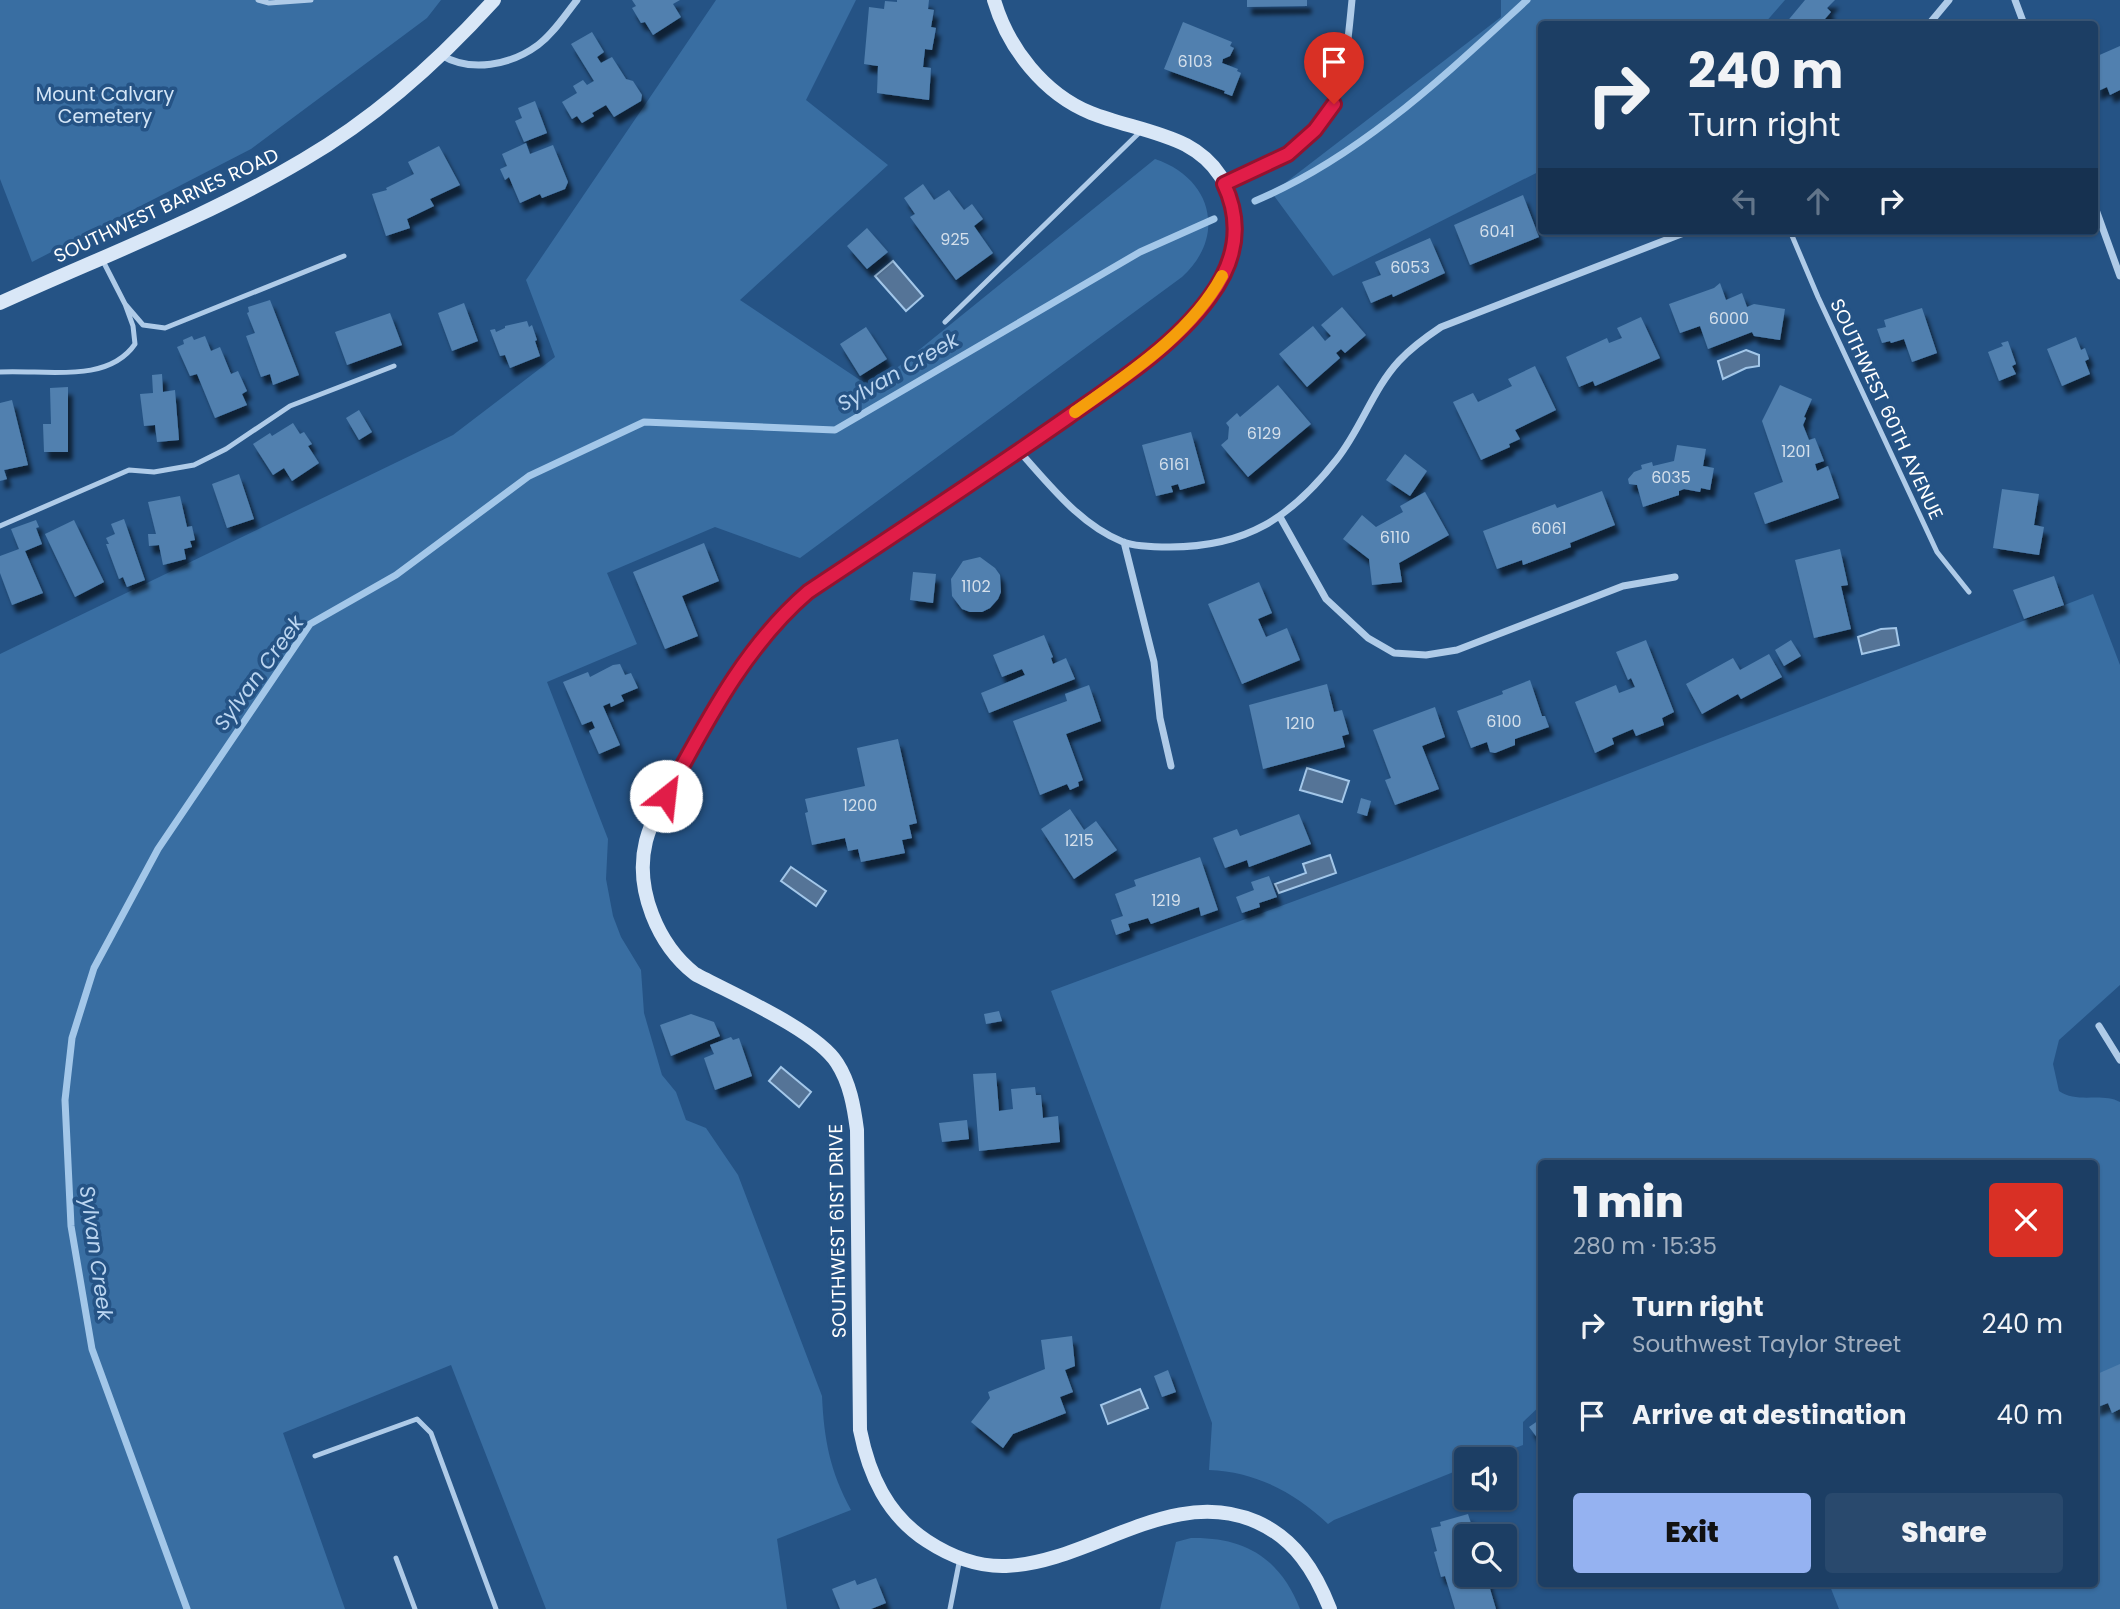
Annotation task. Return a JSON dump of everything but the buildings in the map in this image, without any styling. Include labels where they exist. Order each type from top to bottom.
[{"type":"street","name":"SOUTHWEST BARNES ROAD","points":[[0,303],[239,195],[305,160],[385,104],[441,55],[494,0]]},
{"type":"street","points":[[441,55],[454,63],[474,66],[494,64],[521,55],[538,45],[577,0]]},
{"type":"street","name":"SOUTHWEST 61ST DRIVE","points":[[994,0],[1013,44],[1049,87],[1089,113],[1187,146],[1210,164],[1224,184],[1233,206],[1236,228],[1228,264],[1209,298],[1187,323],[1114,384],[1019,452],[808,592],[785,612],[748,656],[701,732],[654,817],[644,858],[649,904],[657,926],[674,956],[695,974],[814,1039],[836,1060],[844,1075],[855,1109],[857,1130],[858,1412],[863,1444],[872,1474],[892,1509],[919,1535],[960,1558],[985,1565],[1006,1566],[1035,1562],[1079,1550],[1174,1515],[1199,1511],[1248,1518],[1272,1529],[1289,1542],[1314,1575],[1329,1609]]},
{"type":"street","points":[[1224,184],[1288,154],[1315,130],[1334,104],[1343,77],[1352,0]]},
{"type":"street","points":[[1932,21],[1949,0]]},
{"type":"street","points":[[2015,0],[2023,21]]},
{"type":"street","points":[[2098,215],[2120,276]]},
{"type":"street","points":[[1019,452],[1065,501],[1097,527],[1124,542],[1160,547],[1217,545],[1243,536],[1280,517],[1316,485],[1339,457],[1387,376],[1417,344],[1451,323],[1679,235]]},
{"type":"street","points":[[1280,517],[1326,599],[1368,638],[1394,653],[1426,655],[1458,650],[1623,586],[1675,577]]},
{"type":"street","points":[[1124,542],[1154,662],[1160,718],[1171,766]]},
{"type":"street","points":[[2099,1026],[2120,1060]]},
{"type":"lane","points":[[258,0],[269,3],[311,0]]},
{"type":"lane","points":[[945,322],[1142,129]]},
{"type":"lane","name":"SOUTHWEST 60TH AVENUE","points":[[1792,235],[1937,552],[1969,592]]},
{"type":"lane","points":[[125,303],[143,325],[165,328],[344,256]]},
{"type":"lane","points":[[0,372],[68,374],[102,366],[128,355],[135,344],[133,326],[125,303],[102,258]]},
{"type":"lane","points":[[0,526],[129,470],[154,472],[194,465],[226,449],[290,406],[394,366]]},
{"type":"lane","points":[[315,1456],[417,1419],[431,1433],[496,1609]]},
{"type":"lane","points":[[950,1609],[960,1558]]},
{"type":"lane","points":[[396,1559],[415,1609]]},
{"type":"green space","name":"Mount Calvary Cemetery","points":[[0,0],[441,0],[427,18],[251,149],[32,262],[0,179]]},
{"type":"green space","points":[[716,0],[856,0],[806,100],[888,165],[740,300],[872,388],[1155,159],[1190,180],[1207,210],[1205,244],[1196,261],[1182,277],[800,558],[715,527],[607,573],[637,644],[547,682],[608,839],[606,879],[613,916],[621,937],[641,970],[644,1013],[662,1075],[676,1092],[686,1120],[706,1128],[738,1175],[822,1396],[829,1455],[851,1510],[777,1539],[787,1609],[546,1609],[451,1365],[283,1433],[345,1609],[0,1609],[0,654],[453,435],[555,357],[526,280]]},
{"type":"green space","points":[[1501,0],[1785,0],[1767,21],[1538,21],[1538,172],[1333,276],[1272,193],[1501,17]]},
{"type":"green space","points":[[2093,594],[2120,665],[2120,985],[2059,1040],[2053,1064],[2059,1091],[2066,1095],[2120,1102],[2120,1609],[1839,1609],[1830,1587],[2098,1587],[2098,1160],[1538,1160],[1538,1408],[1523,1422],[1523,1445],[1454,1447],[1454,1472],[1328,1524],[1302,1502],[1273,1486],[1243,1475],[1209,1470],[1212,1423],[1051,991],[1400,862]]},
{"type":"green space","points":[[1191,1538],[1228,1542],[1258,1554],[1282,1576],[1300,1609],[1160,1609],[1176,1542]]},
{"type":"shaded area","points":[[893,261],[923,296],[906,311],[875,276]]},
{"type":"shaded area","points":[[1746,350],[1759,355],[1759,366],[1746,368],[1723,379],[1718,361]]},
{"type":"shaded area","points":[[1896,628],[1899,645],[1862,654],[1858,637],[1881,629]]},
{"type":"shaded area","points":[[1307,768],[1349,781],[1342,802],[1300,790]]},
{"type":"shaded area","points":[[1330,855],[1336,873],[1279,893],[1275,884],[1306,873],[1303,864]]},
{"type":"shaded area","points":[[791,867],[826,891],[816,906],[781,881]]},
{"type":"shaded area","points":[[781,1067],[811,1092],[799,1107],[769,1081]]},
{"type":"shaded area","points":[[1140,1389],[1148,1408],[1108,1424],[1101,1405]]},
{"type":"waterway","name":"Sylvan Creek","points":[[1255,201],[1330,162],[1365,138],[1432,85],[1527,0]]},
{"type":"waterway","name":"Sylvan Creek","points":[[187,1609],[92,1349],[71,1226],[65,1100],[72,1038],[94,968],[158,849],[310,624],[396,575],[529,476],[644,422],[835,430],[1140,252],[1214,219]]},
{"type":"slow traffic","points":[[1075,412],[1114,384],[1187,323],[1209,298],[1222,276]]},
{"type":"route","points":[[666,796],[701,732],[748,656],[785,612],[808,592],[1019,452],[1114,384],[1187,323],[1222,279],[1233,248],[1235,214],[1224,184],[1288,154],[1315,130],[1334,104]]}]
